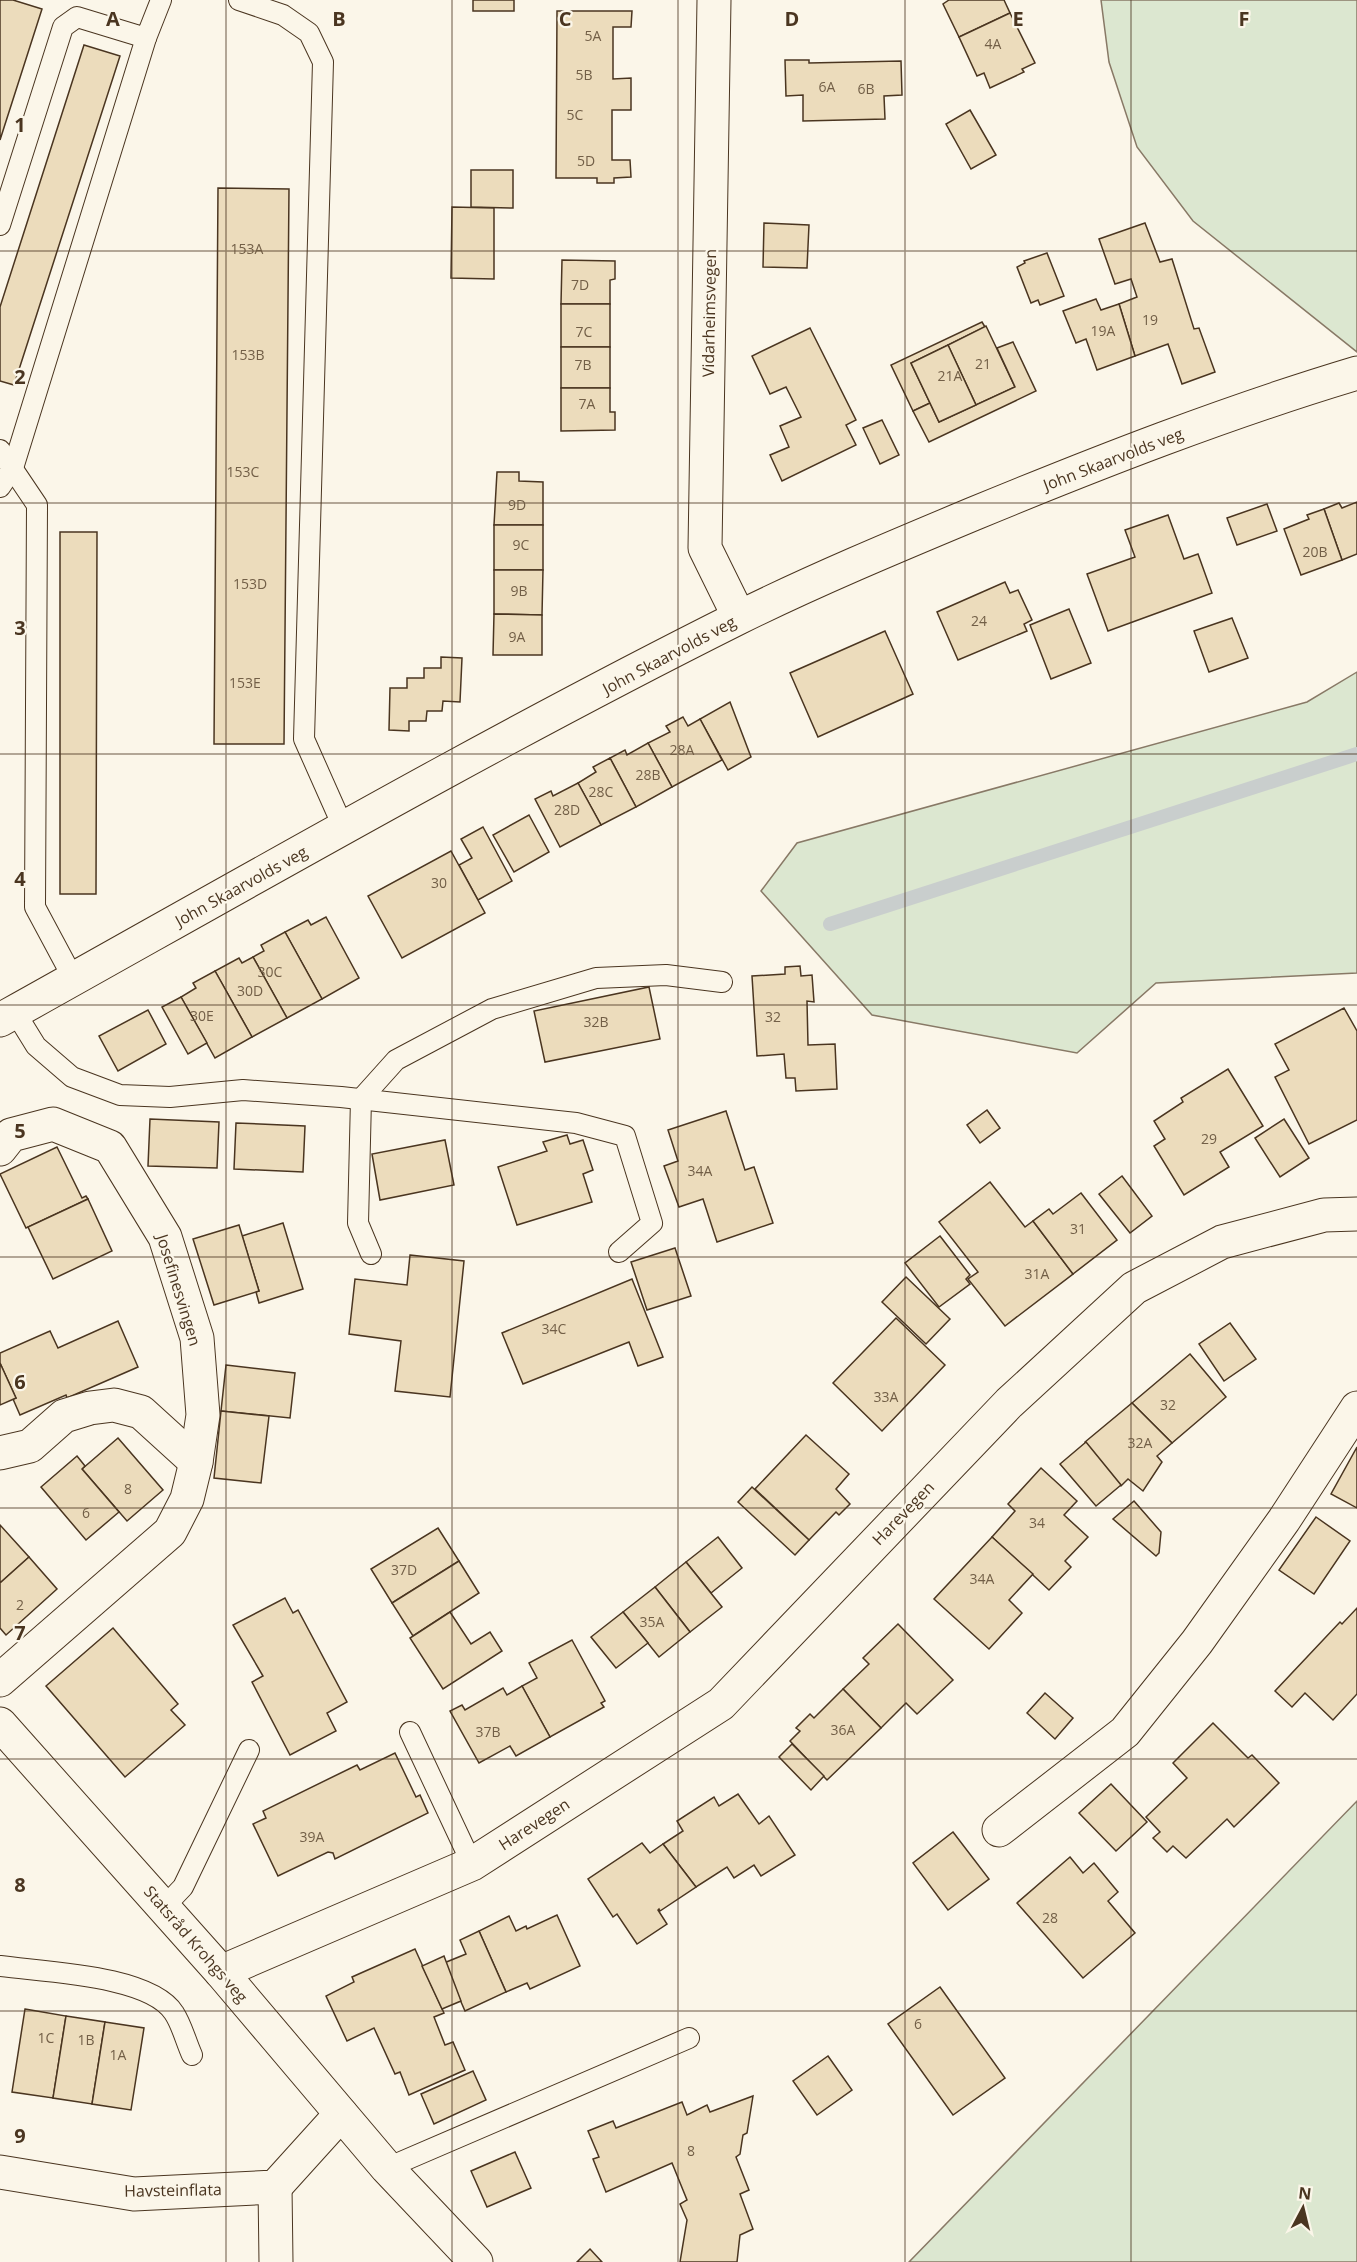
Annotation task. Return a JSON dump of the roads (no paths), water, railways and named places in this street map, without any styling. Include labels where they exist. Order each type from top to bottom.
[{"type":"street","name":"Vidarheimsvegen","points":[[714,0],[705,548],[739,617]]},
{"type":"street","name":"John Skaarvolds veg","points":[[8,1016],[344,829],[739,617],[876,555],[1056,480],[1282,395],[1357,373]]},
{"type":"street","name":"Josefinesvingen","points":[[0,1149],[11,1135],[53,1124],[110,1147],[165,1237],[197,1338],[203,1415],[196,1462],[187,1499],[170,1532],[0,1680]]},
{"type":"street","name":"Harevegen","points":[[221,1972],[472,1864],[721,1704],[1009,1404],[1134,1288],[1222,1242],[1324,1215],[1357,1214]]},
{"type":"street","points":[[0,1453],[30,1446],[64,1416],[90,1408],[114,1405],[141,1412],[196,1462]]},
{"type":"street","points":[[999,1830],[1125,1732],[1197,1642],[1264,1548],[1357,1408]]},
{"type":"street","name":"Statsråd Krohgs veg","points":[[0,1724],[221,1972],[387,2168],[476,2262]]},
{"type":"street","points":[[276,2262],[275,2187],[341,2114]]},
{"type":"street","name":"Havsteinflata","points":[[0,2172],[134,2194],[275,2187]]},
{"type":"lane","points":[[0,487],[13,468],[146,38],[161,0]]},
{"type":"lane","points":[[239,0],[283,15],[309,33],[323,62],[304,739],[344,829]]},
{"type":"lane","points":[[0,225],[63,27],[77,17],[146,38]]},
{"type":"lane","points":[[0,450],[37,505],[35,907],[73,978]]},
{"type":"lane","points":[[371,1254],[358,1223],[362,1099],[396,1060],[492,1009],[596,978],[666,975],[722,981]]},
{"type":"lane","name":"John Skaarvolds veg","points":[[8,1016],[36,1046],[72,1077],[120,1095],[170,1097],[243,1090],[362,1099],[576,1123],[625,1136],[652,1223],[619,1252]]},
{"type":"lane","points":[[410,1732],[472,1864]]},
{"type":"lane","points":[[164,1907],[183,1887],[249,1750]]},
{"type":"lane","points":[[0,1966],[130,1984],[155,1995],[174,2012],[192,2055]]},
{"type":"lane","points":[[387,2168],[689,2038]]},
{"type":"waterway","points":[[830,924],[1357,754]]}]
